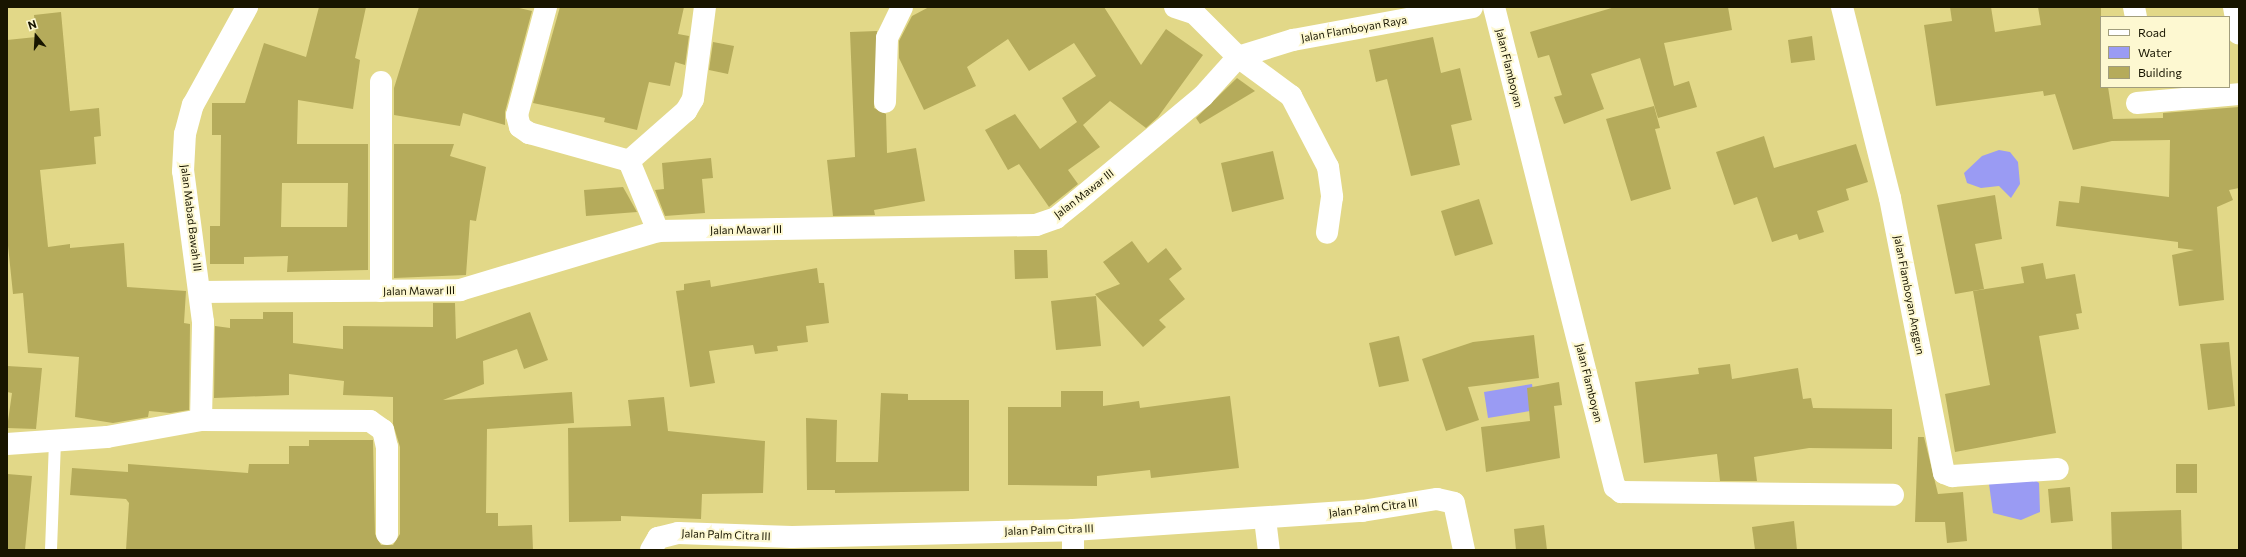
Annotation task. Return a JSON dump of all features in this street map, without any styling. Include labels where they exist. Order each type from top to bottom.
[{"type":"street","name":"Jalan Mabad Bawah III","points":[[201,420],[200,292],[183,171],[185,134],[193,105],[247,7]]},
{"type":"street","points":[[546,7],[518,115],[520,126],[529,133],[629,161]]},
{"type":"street","points":[[629,161],[693,99],[705,7]]},
{"type":"street","points":[[885,102],[887,38],[902,7]]},
{"type":"street","points":[[1175,7],[1194,13],[1238,57],[1291,96],[1314,136],[1328,167],[1332,197],[1327,233]]},
{"type":"street","name":"Jalan Flamboyan Raya","points":[[1238,57],[1293,40],[1472,7]]},
{"type":"street","name":"Jalan Flamboyan","points":[[1494,7],[1615,487],[1621,492],[1893,495]]},
{"type":"street","name":"Jalan Flamboyan Anggun","points":[[1842,7],[1890,198],[1944,473],[1952,476],[2058,469]]},
{"type":"street","points":[[2234,7],[2239,34]]},
{"type":"street","name":"Jalan Mawar III","points":[[200,292],[460,290],[658,230],[1036,225],[1056,218],[1077,201],[1203,96],[1238,57]]},
{"type":"street","points":[[381,82],[381,291]]},
{"type":"street","points":[[2137,103],[2239,94]]},
{"type":"street","points":[[629,161],[658,230]]},
{"type":"street","points":[[7,444],[55,442],[107,437],[201,420],[370,420],[384,432],[387,447],[387,534]]},
{"type":"street","name":"Jalan Palm Citra III","points":[[651,550],[658,538],[678,533],[1073,540],[1265,519],[1362,511],[1437,499],[1454,503],[1464,550]]},
{"type":"street","points":[[1265,519],[1269,550]]},
{"type":"lane","points":[[51,550],[55,442]]},
{"type":"water","points":[[1999,150],[2010,152],[2018,162],[2020,184],[2011,198],[1999,186],[1981,188],[1967,183],[1964,173],[1982,156]]},
{"type":"water","points":[[1532,384],[1536,410],[1488,418],[1484,392]]},
{"type":"water","points":[[2014,480],[2035,480],[2039,483],[2040,512],[2021,520],[1993,513],[1989,484]]},
{"type":"building","points":[[319,7],[366,7],[355,58],[360,60],[353,109],[298,100],[297,144],[368,144],[368,270],[287,272],[288,256],[244,257],[244,264],[210,264],[210,226],[220,226],[221,135],[212,135],[212,103],[245,103],[264,43],[306,57]],"holes":[[[282,183],[348,183],[347,227],[281,227]]]},
{"type":"building","points":[[419,7],[515,7],[532,11],[505,112],[505,125],[463,113],[460,126],[394,115],[394,88]]},
{"type":"building","points":[[560,7],[684,7],[678,34],[689,36],[685,65],[675,62],[670,86],[649,82],[637,130],[604,122],[605,118],[533,103]]},
{"type":"building","points":[[929,7],[1104,7],[1141,65],[1166,29],[1203,55],[1158,117],[1146,128],[1110,101],[1083,125],[1100,147],[1068,170],[1078,184],[1049,207],[1019,164],[1008,170],[985,130],[1015,114],[1040,149],[1077,122],[1062,98],[1096,76],[1074,43],[1029,71],[1008,39],[967,67],[976,86],[924,110],[899,58],[899,41],[912,16]]},
{"type":"building","points":[[1615,7],[1728,7],[1732,30],[1664,43],[1674,86],[1689,81],[1697,107],[1658,118],[1640,58],[1591,74],[1604,109],[1564,124],[1554,97],[1562,95],[1549,55],[1538,58],[1530,32]]},
{"type":"building","points":[[1950,7],[1991,7],[1995,32],[2041,25],[2038,7],[2101,7],[2100,88],[2108,88],[2113,119],[2163,118],[2163,113],[2239,107],[2239,188],[2229,190],[2233,200],[2217,207],[2224,300],[2179,306],[2172,255],[2194,250],[2178,248],[2178,242],[2056,226],[2059,201],[2079,203],[2081,186],[2169,197],[2170,140],[2112,141],[2073,150],[2055,94],[2044,96],[2043,91],[1936,106],[1924,25],[1952,21]]},
{"type":"building","points":[[61,12],[70,111],[99,108],[101,136],[94,137],[96,164],[40,170],[48,247],[70,244],[70,248],[124,243],[127,287],[186,291],[184,323],[190,324],[189,410],[170,413],[149,411],[148,417],[113,423],[75,417],[79,357],[28,353],[23,293],[13,294],[7,236],[7,40],[36,37],[34,15]]},
{"type":"building","points":[[877,31],[874,108],[886,114],[887,153],[916,148],[925,201],[874,210],[875,215],[833,216],[827,160],[855,157],[850,32]]},
{"type":"building","points":[[1812,36],[1815,60],[1791,63],[1788,40]]},
{"type":"building","points":[[1433,37],[1441,73],[1460,68],[1472,120],[1451,125],[1460,165],[1411,176],[1387,79],[1376,82],[1369,50]]},
{"type":"building","points":[[713,42],[734,46],[728,74],[709,70]]},
{"type":"building","points":[[1237,78],[1255,91],[1200,124],[1196,118]]},
{"type":"building","points":[[1654,106],[1660,128],[1655,129],[1671,189],[1631,201],[1606,119]]},
{"type":"building","points":[[1764,136],[1774,168],[1856,144],[1868,182],[1846,189],[1849,200],[1817,211],[1824,232],[1799,240],[1797,234],[1772,242],[1757,197],[1734,205],[1716,152]]},
{"type":"building","points":[[394,144],[454,144],[450,156],[486,167],[476,221],[470,220],[466,275],[394,278]]},
{"type":"building","points":[[1273,151],[1284,199],[1232,212],[1221,163]]},
{"type":"building","points":[[711,158],[713,178],[702,179],[705,213],[665,216],[655,190],[664,189],[662,163]]},
{"type":"building","points":[[623,187],[637,212],[586,216],[584,190]]},
{"type":"building","points":[[1995,195],[2002,239],[1975,244],[1984,289],[1955,294],[1937,205]]},
{"type":"building","points":[[1479,199],[1493,244],[1455,256],[1441,211]]},
{"type":"building","points":[[1132,241],[1148,263],[1166,248],[1182,269],[1169,279],[1185,299],[1159,320],[1166,327],[1143,347],[1095,294],[1120,284],[1103,262]]},
{"type":"building","points":[[1014,250],[1047,250],[1048,278],[1015,279]]},
{"type":"building","points":[[2043,263],[2046,279],[2075,274],[2082,313],[2076,314],[2079,329],[2039,336],[2056,433],[1955,452],[1945,394],[1990,385],[1973,291],[2024,283],[2021,267]]},
{"type":"building","points":[[817,268],[819,283],[824,283],[829,323],[806,326],[808,342],[777,346],[778,351],[755,354],[753,345],[709,351],[715,383],[690,387],[676,291],[684,290],[684,284],[710,280],[711,287]]},
{"type":"building","points":[[1096,296],[1101,346],[1056,350],[1051,301]]},
{"type":"building","points":[[433,303],[455,303],[456,339],[530,312],[548,360],[524,369],[517,349],[483,361],[484,384],[443,400],[572,392],[574,423],[487,429],[486,513],[498,513],[498,526],[532,525],[533,550],[126,550],[129,503],[126,499],[70,495],[72,468],[128,472],[128,464],[248,473],[249,464],[289,464],[289,446],[309,446],[309,440],[373,440],[375,534],[381,545],[393,545],[400,534],[400,447],[393,424],[393,397],[343,395],[344,381],[289,374],[289,395],[214,398],[215,326],[230,328],[230,319],[263,319],[263,312],[293,312],[293,343],[343,349],[343,326],[433,327]]},
{"type":"building","points":[[1534,335],[1539,378],[1468,387],[1479,420],[1446,431],[1422,359],[1473,342]]},
{"type":"building","points":[[1399,336],[1409,381],[1379,387],[1369,343]]},
{"type":"building","points":[[2229,342],[2235,406],[2208,410],[2200,344]]},
{"type":"building","points":[[1730,364],[1732,379],[1798,368],[1803,399],[1811,398],[1813,408],[1892,409],[1892,449],[1809,448],[1754,457],[1757,481],[1720,481],[1717,454],[1644,463],[1635,382],[1699,374],[1698,368]]},
{"type":"building","points":[[7,366],[42,368],[36,429],[7,428],[12,393],[7,392]]},
{"type":"building","points":[[1559,382],[1562,405],[1554,406],[1560,458],[1486,472],[1481,427],[1530,421],[1527,388]]},
{"type":"building","points":[[1061,391],[1103,391],[1103,406],[1139,401],[1140,408],[1230,396],[1239,468],[1151,478],[1150,470],[1097,476],[1097,486],[1008,485],[1008,407],[1061,407]]},
{"type":"building","points":[[881,393],[908,394],[908,400],[969,400],[969,491],[835,493],[835,490],[807,490],[806,418],[837,420],[836,462],[878,462]]},
{"type":"building","points":[[664,397],[668,431],[765,441],[763,493],[702,494],[701,519],[621,516],[621,521],[569,522],[568,428],[631,426],[628,400]]},
{"type":"building","points":[[1918,437],[1924,437],[1938,494],[1963,492],[1967,541],[1947,543],[1945,522],[1915,522]]},
{"type":"building","points":[[2176,464],[2197,464],[2197,493],[2176,493]]},
{"type":"building","points":[[7,474],[32,476],[25,550],[7,550]]},
{"type":"building","points":[[2070,487],[2073,521],[2051,523],[2048,489]]},
{"type":"building","points":[[2181,510],[2182,550],[2112,550],[2111,512]]},
{"type":"building","points":[[1794,521],[1797,550],[1755,550],[1752,527]]},
{"type":"building","points":[[1544,525],[1547,550],[1516,550],[1514,529]]}]
